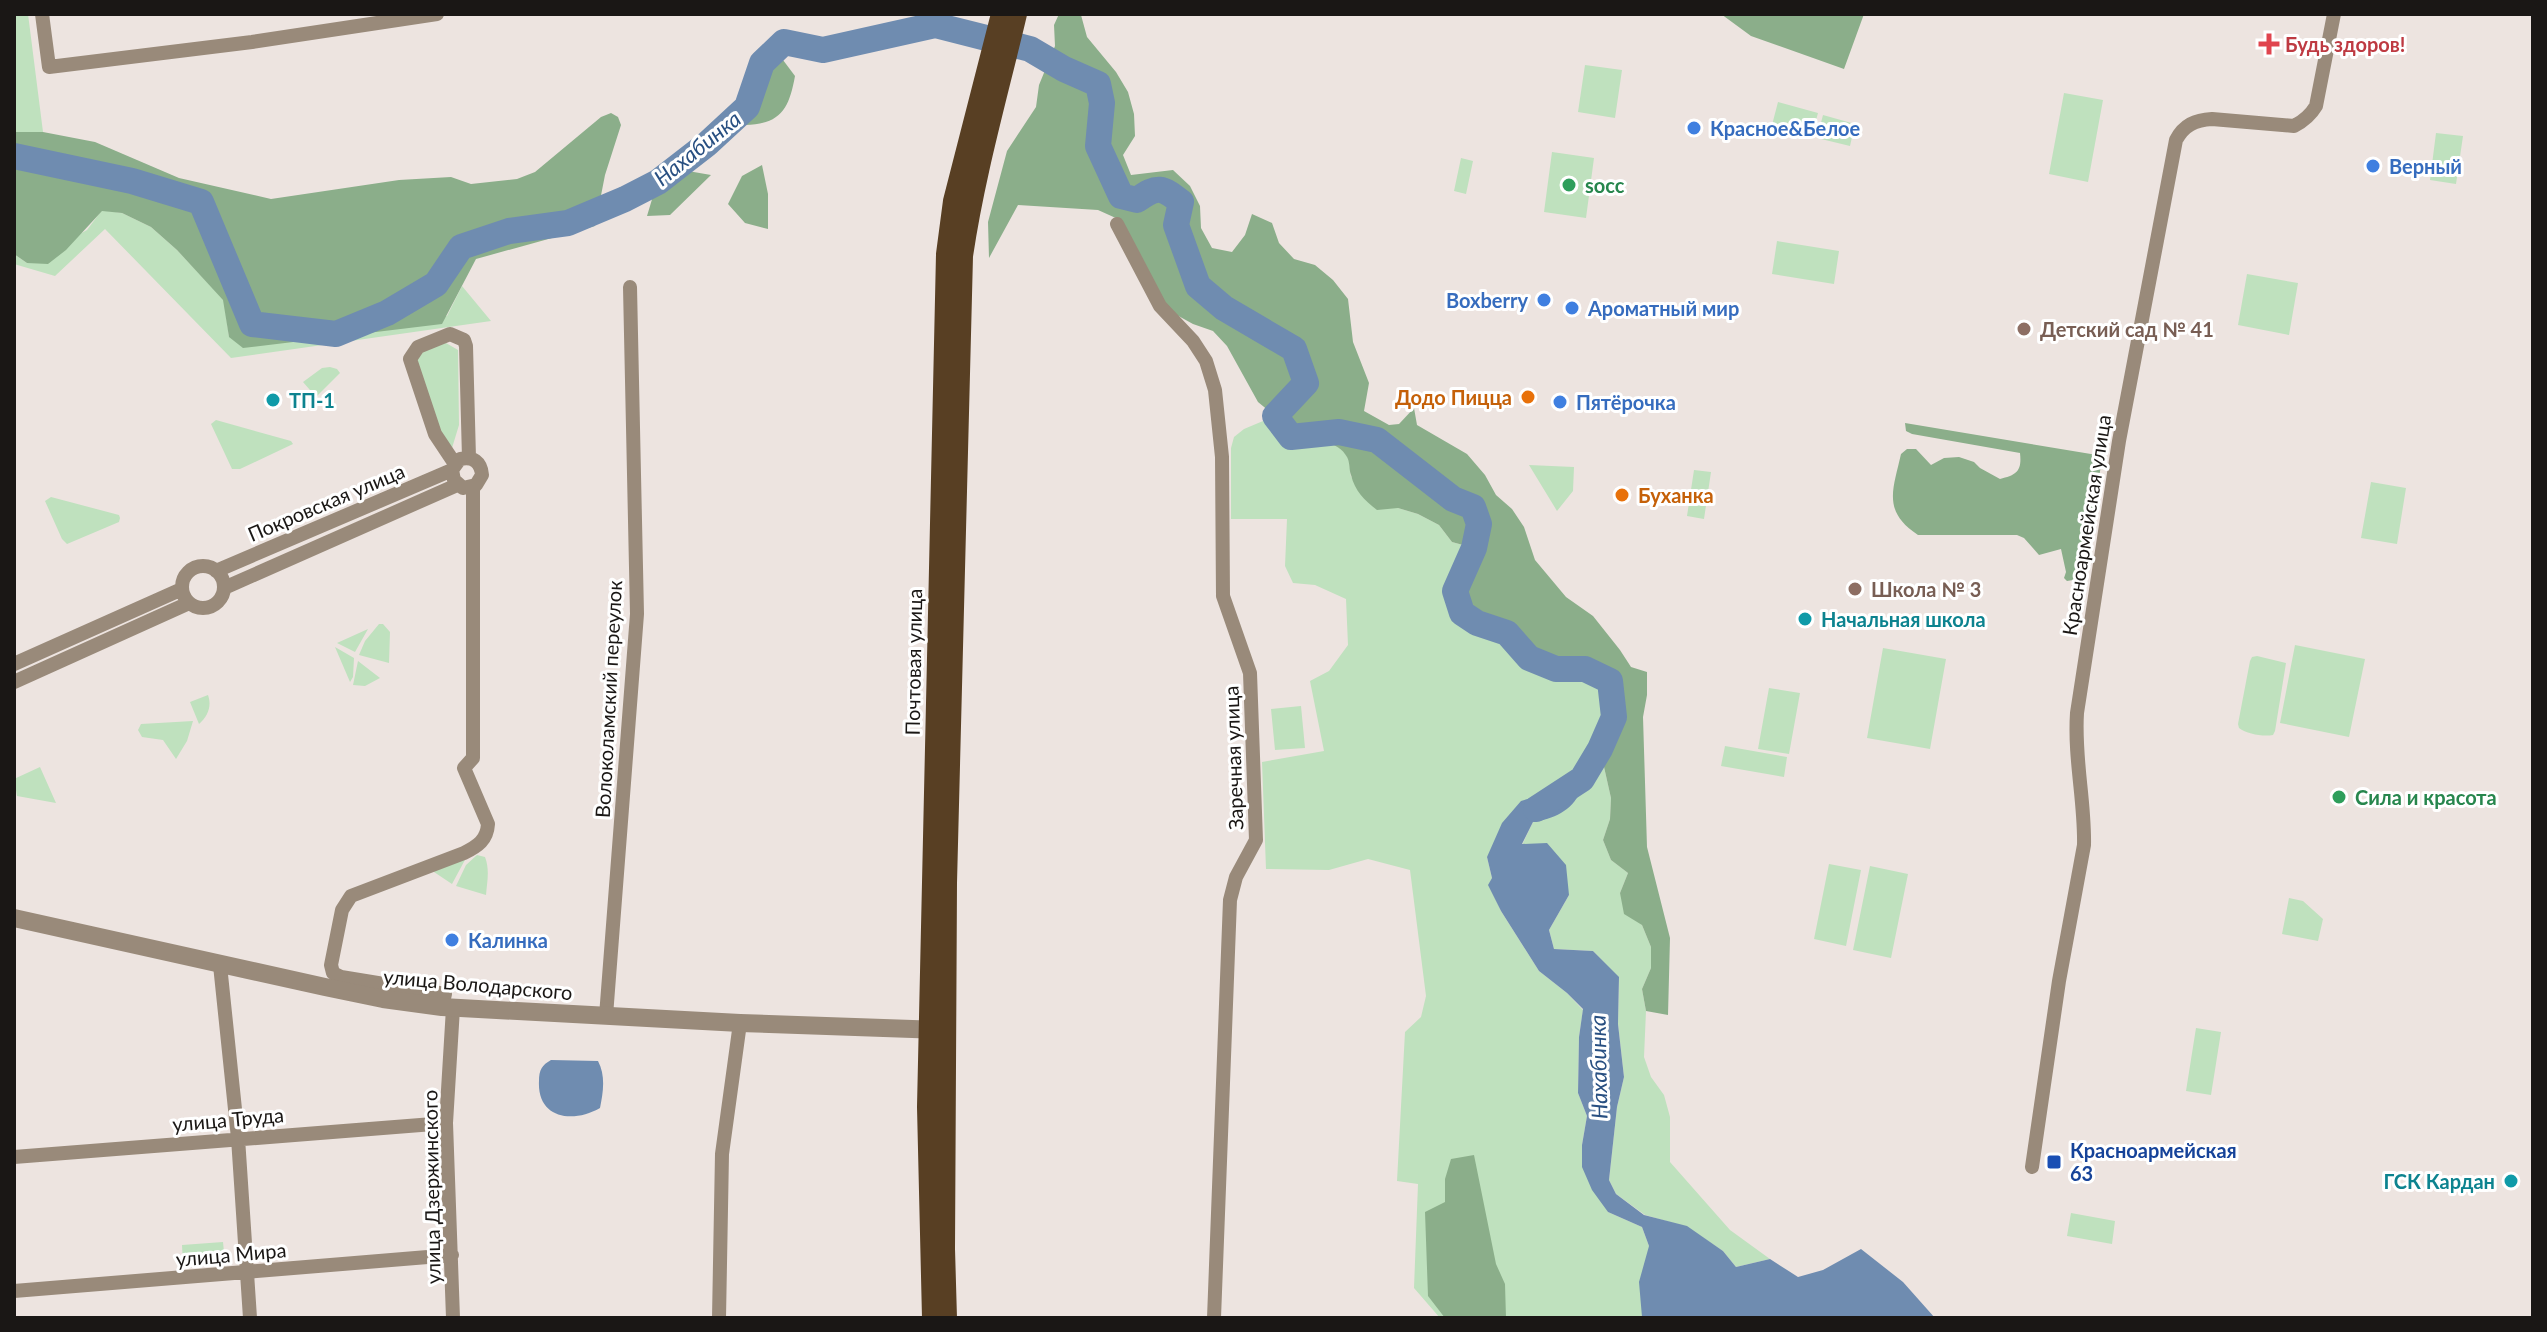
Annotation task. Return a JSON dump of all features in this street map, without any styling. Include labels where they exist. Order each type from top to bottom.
[{"type":"main road","name":"Почтовая улица","points":[[932,1318],[927,1107],[938,1030],[948,853],[963,256],[995,72],[1001,14]]},
{"type":"main road","name":"Почтовая улица","points":[[995,72],[1017,14]]},
{"type":"main road","name":"Почтовая улица","points":[[938,1030],[947,1318]]},
{"type":"street","points":[[42,14],[49,67],[252,42],[437,14]]},
{"type":"street","name":"Красноармейская улица","points":[[2032,1167],[2059,981],[2084,845],[2075,744],[2077,713],[2119,441],[2176,140],[2186,126],[2199,120],[2294,126],[2304,121],[2316,106],[2334,14]]},
{"type":"street","name":"Заречная улица","points":[[1117,224],[1160,306],[1193,341],[1206,361],[1215,390],[1222,457],[1223,596],[1250,673],[1256,840],[1236,877],[1230,900],[1214,1318]]},
{"type":"street","name":"Волоколамский переулок","points":[[606,1016],[637,614],[630,287]]},
{"type":"street","points":[[457,485],[452,475],[459,464],[466,346],[464,340],[450,334],[418,347],[410,359],[435,434],[459,464]]},
{"type":"street","points":[[448,1008],[445,994],[341,977],[333,973],[331,965],[342,910],[351,896],[464,853],[476,847],[488,832],[488,824],[464,768],[473,758],[473,486],[480,481],[482,468],[478,462],[459,464]]},
{"type":"street","name":"Покровская улица","points":[[14,664],[182,589],[183,581],[193,569],[209,567],[216,571],[459,464]]},
{"type":"street","name":"Покровская улица","points":[[14,682],[189,603],[204,608],[212,606],[223,595],[224,588],[457,485],[463,488],[473,486]]},
{"type":"street","points":[[216,571],[222,578],[224,588]]},
{"type":"street","points":[[182,589],[189,603]]},
{"type":"street","name":"улица Володарского","points":[[14,918],[383,999],[448,1008],[938,1030]]},
{"type":"street","points":[[220,965],[238,1138],[250,1318]]},
{"type":"street","name":"улица Дзержинского","points":[[448,1008],[446,1123],[453,1318]]},
{"type":"street","points":[[719,1318],[722,1154],[740,1023]]},
{"type":"street","name":"улица Труда","points":[[14,1157],[446,1123]]},
{"type":"street","name":"улица Мира","points":[[14,1291],[452,1255]]},
{"type":"green space","points":[[14,14],[28,14],[43,132],[14,132]]},
{"type":"green space","points":[[1059,14],[1081,15],[1087,37],[1128,92],[1134,114],[1135,136],[1123,155],[1131,175],[1173,170],[1190,186],[1200,206],[1201,228],[1212,248],[1232,252],[1245,235],[1252,214],[1272,223],[1279,243],[1294,259],[1315,265],[1333,280],[1348,299],[1353,342],[1369,383],[1364,411],[1389,425],[1399,424],[1414,408],[1417,425],[1467,454],[1524,527],[1535,560],[1566,597],[1593,616],[1631,667],[1647,672],[1643,717],[1647,847],[1670,938],[1668,1015],[1646,1011],[1642,989],[1651,968],[1651,947],[1642,925],[1624,914],[1620,893],[1628,873],[1611,860],[1603,840],[1610,819],[1611,798],[1600,749],[1614,717],[1610,681],[1585,669],[1556,669],[1529,658],[1507,633],[1477,623],[1462,613],[1455,591],[1474,548],[1452,542],[1439,525],[1418,514],[1398,508],[1377,510],[1358,490],[1343,451],[1322,440],[1291,437],[1275,416],[1258,402],[1227,346],[1213,331],[1173,313],[1158,299],[1118,219],[1098,210],[1018,205],[989,258],[988,222],[1007,151],[1036,107],[1039,85],[1055,46],[1054,25]]},
{"type":"green space","points":[[1721,14],[1864,14],[1844,69],[1751,36]]},
{"type":"green space","points":[[783,60],[795,76],[786,106],[767,122],[745,125],[739,114],[744,95],[762,63]]},
{"type":"green space","points":[[1585,65],[1622,70],[1615,118],[1578,112]]},
{"type":"green space","points":[[2064,93],[2103,100],[2088,182],[2049,174]]},
{"type":"green space","points":[[1778,102],[1818,113],[1812,135],[1772,125]]},
{"type":"green space","points":[[611,113],[618,117],[621,125],[605,175],[595,226],[476,259],[442,324],[243,348],[229,337],[223,300],[151,227],[122,213],[102,211],[66,250],[48,264],[27,263],[14,254],[14,132],[43,132],[95,142],[179,178],[271,199],[399,180],[451,177],[471,184],[517,179],[535,172],[601,117]]},
{"type":"green space","points":[[1823,115],[1855,124],[1850,146],[1817,138]]},
{"type":"green space","points":[[2436,133],[2463,136],[2456,184],[2430,180]]},
{"type":"green space","name":"socc","points":[[1552,152],[1594,158],[1586,218],[1544,212]]},
{"type":"green space","points":[[1461,158],[1473,161],[1466,194],[1454,191]]},
{"type":"green space","points":[[762,165],[768,194],[768,229],[745,223],[728,204],[742,176]]},
{"type":"green space","points":[[688,171],[711,175],[670,215],[647,216],[653,196],[672,186]]},
{"type":"green space","points":[[102,210],[122,213],[151,227],[177,250],[224,300],[229,337],[447,316],[462,286],[491,321],[231,358],[105,229],[55,276],[14,264],[14,254],[27,263],[87,230]]},
{"type":"green space","points":[[1777,241],[1839,251],[1834,284],[1772,274]]},
{"type":"green space","points":[[2247,274],[2298,283],[2289,335],[2238,325]]},
{"type":"green space","points":[[446,343],[458,350],[459,425],[452,448],[436,427],[415,363],[420,349]]},
{"type":"green space","points":[[330,367],[340,373],[316,397],[303,382],[322,368]]},
{"type":"green space","points":[[1275,416],[1291,437],[1314,438],[1338,447],[1348,458],[1351,477],[1398,508],[1439,525],[1452,542],[1474,548],[1455,591],[1477,623],[1507,633],[1529,658],[1556,669],[1585,669],[1610,681],[1614,717],[1600,749],[1611,798],[1610,819],[1603,840],[1611,860],[1628,873],[1620,893],[1642,925],[1651,947],[1651,968],[1642,989],[1646,1011],[1644,1057],[1651,1077],[1664,1095],[1670,1117],[1670,1162],[1730,1230],[1770,1259],[1736,1267],[1723,1251],[1687,1227],[1645,1215],[1616,1194],[1609,1180],[1617,1107],[1624,1077],[1618,1024],[1619,978],[1593,951],[1554,949],[1549,930],[1569,895],[1522,845],[1533,822],[1555,791],[1487,857],[1492,878],[1489,885],[1501,911],[1539,971],[1583,1010],[1578,1093],[1587,1116],[1582,1145],[1608,1212],[1642,1227],[1649,1246],[1643,1318],[1440,1318],[1414,1288],[1418,1184],[1397,1181],[1405,1032],[1421,1017],[1426,996],[1410,870],[1368,859],[1329,870],[1266,869],[1262,762],[1324,751],[1310,681],[1329,671],[1348,645],[1346,599],[1315,585],[1293,583],[1285,566],[1287,519],[1231,519],[1231,448],[1234,437],[1244,429]]},
{"type":"green space","points":[[216,420],[293,444],[240,469],[232,469],[211,424]]},
{"type":"green space","points":[[1905,423],[2103,456],[2079,579],[2067,581],[2064,578],[2066,572],[2061,549],[2039,555],[2024,538],[2017,535],[1918,535],[1907,526],[1895,508],[1893,489],[1901,454],[1907,449],[1916,449],[1931,465],[1944,458],[1959,457],[1974,462],[2000,479],[2017,471],[2020,453],[1912,434],[1906,431]]},
{"type":"green space","points":[[1529,465],[1574,467],[1573,491],[1557,511]]},
{"type":"green space","points":[[1694,470],[1711,472],[1704,519],[1687,516]]},
{"type":"green space","points":[[2371,482],[2406,488],[2397,544],[2361,538]]},
{"type":"green space","points":[[51,497],[119,515],[119,522],[67,544],[45,501]]},
{"type":"green space","points":[[379,624],[390,632],[389,663],[359,655],[365,641]]},
{"type":"green space","points":[[368,629],[355,652],[337,643]]},
{"type":"green space","points":[[2295,645],[2365,659],[2349,737],[2280,723]]},
{"type":"green space","points":[[335,647],[354,658],[350,682]]},
{"type":"green space","points":[[1883,648],[1946,659],[1930,749],[1867,738]]},
{"type":"green space","points":[[2257,656],[2286,663],[2273,735],[2251,733],[2239,728],[2238,724],[2250,661]]},
{"type":"green space","points":[[358,661],[380,678],[365,686],[353,685]]},
{"type":"green space","points":[[1769,688],[1800,693],[1789,754],[1758,749]]},
{"type":"green space","points":[[208,695],[208,711],[199,724],[190,702]]},
{"type":"green space","points":[[1301,706],[1305,748],[1275,750],[1271,709]]},
{"type":"green space","points":[[193,721],[187,741],[176,759],[163,740],[142,737],[138,730],[141,724]]},
{"type":"green space","points":[[1725,746],[1787,757],[1784,777],[1721,766]]},
{"type":"green space","points":[[40,767],[56,803],[17,796],[14,779]]},
{"type":"green space","points":[[477,855],[485,857],[487,862],[486,895],[456,886],[466,865]]},
{"type":"green space","points":[[466,858],[452,884],[431,870]]},
{"type":"green space","points":[[1829,864],[1861,870],[1846,946],[1814,939]]},
{"type":"green space","points":[[1870,866],[1908,874],[1891,958],[1853,950]]},
{"type":"green space","points":[[2289,898],[2303,901],[2323,919],[2318,941],[2282,934]]},
{"type":"green space","points":[[2196,1028],[2221,1032],[2211,1095],[2186,1091]]},
{"type":"green space","points":[[1474,1155],[1496,1264],[1505,1284],[1506,1318],[1445,1318],[1428,1296],[1425,1212],[1445,1202],[1445,1179],[1451,1159]]},
{"type":"green space","points":[[2071,1213],[2115,1221],[2112,1244],[2067,1236]]},
{"type":"green space","points":[[223,1242],[225,1262],[183,1265],[182,1245]]},
{"type":"water","points":[[1555,791],[1580,792],[1577,799],[1561,813],[1533,822],[1522,844],[1547,843],[1566,865],[1569,895],[1549,930],[1554,949],[1593,951],[1619,977],[1618,1024],[1624,1077],[1617,1107],[1609,1180],[1616,1194],[1644,1215],[1687,1226],[1723,1251],[1736,1267],[1770,1259],[1798,1277],[1823,1270],[1861,1249],[1903,1282],[1935,1318],[1642,1317],[1639,1282],[1649,1246],[1642,1227],[1608,1212],[1592,1190],[1582,1167],[1587,1116],[1578,1093],[1583,1009],[1539,971],[1488,885],[1492,878],[1487,857],[1502,823],[1521,801]]},
{"type":"water","points":[[551,1060],[598,1061],[603,1079],[600,1108],[578,1116],[550,1110],[540,1093],[539,1081],[542,1068]]},
{"type":"waterway","name":"Нахабинка","points":[[14,156],[132,181],[201,202],[252,324],[336,334],[387,313],[436,284],[461,247],[509,231],[568,223],[658,182],[707,144],[747,107],[762,63],[784,42],[823,50],[935,25],[1030,49],[1098,84],[1102,103],[1098,146],[1121,196],[1137,200],[1160,190],[1181,202],[1176,225],[1198,286],[1224,308],[1294,349],[1306,383],[1275,416],[1291,437],[1339,432],[1377,440],[1453,499],[1473,507],[1479,524],[1474,548],[1455,591],[1462,613],[1477,623],[1507,633],[1529,658],[1556,669],[1585,669],[1610,681],[1614,717],[1600,749],[1582,779],[1536,809]]},
{"type":"place","name":"Будь здоров!","points":[[2269,44]]},
{"type":"place","name":"Красное&Белое","points":[[1694,128]]},
{"type":"place","name":"Верный","points":[[2373,166]]},
{"type":"place","name":"socc","points":[[1569,185]]},
{"type":"place","name":"Boxberry","points":[[1544,300]]},
{"type":"place","name":"Ароматный мир","points":[[1572,308]]},
{"type":"place","name":"Детский сад № 41","points":[[2024,329]]},
{"type":"place","name":"Додо Пицца","points":[[1528,397]]},
{"type":"place","name":"ТП-1","points":[[273,400]]},
{"type":"place","name":"Пятёрочка","points":[[1560,402]]},
{"type":"place","name":"Буханка","points":[[1622,495]]},
{"type":"place","name":"Школа № 3","points":[[1855,589]]},
{"type":"place","name":"Начальная школа","points":[[1805,619]]},
{"type":"place","name":"Сила и красота","points":[[2339,797]]},
{"type":"place","name":"Калинка","points":[[452,940]]},
{"type":"place","name":"Красноармейская 63","points":[[2054,1162]]},
{"type":"place","name":"ГСК Кардан","points":[[2511,1181]]}]
